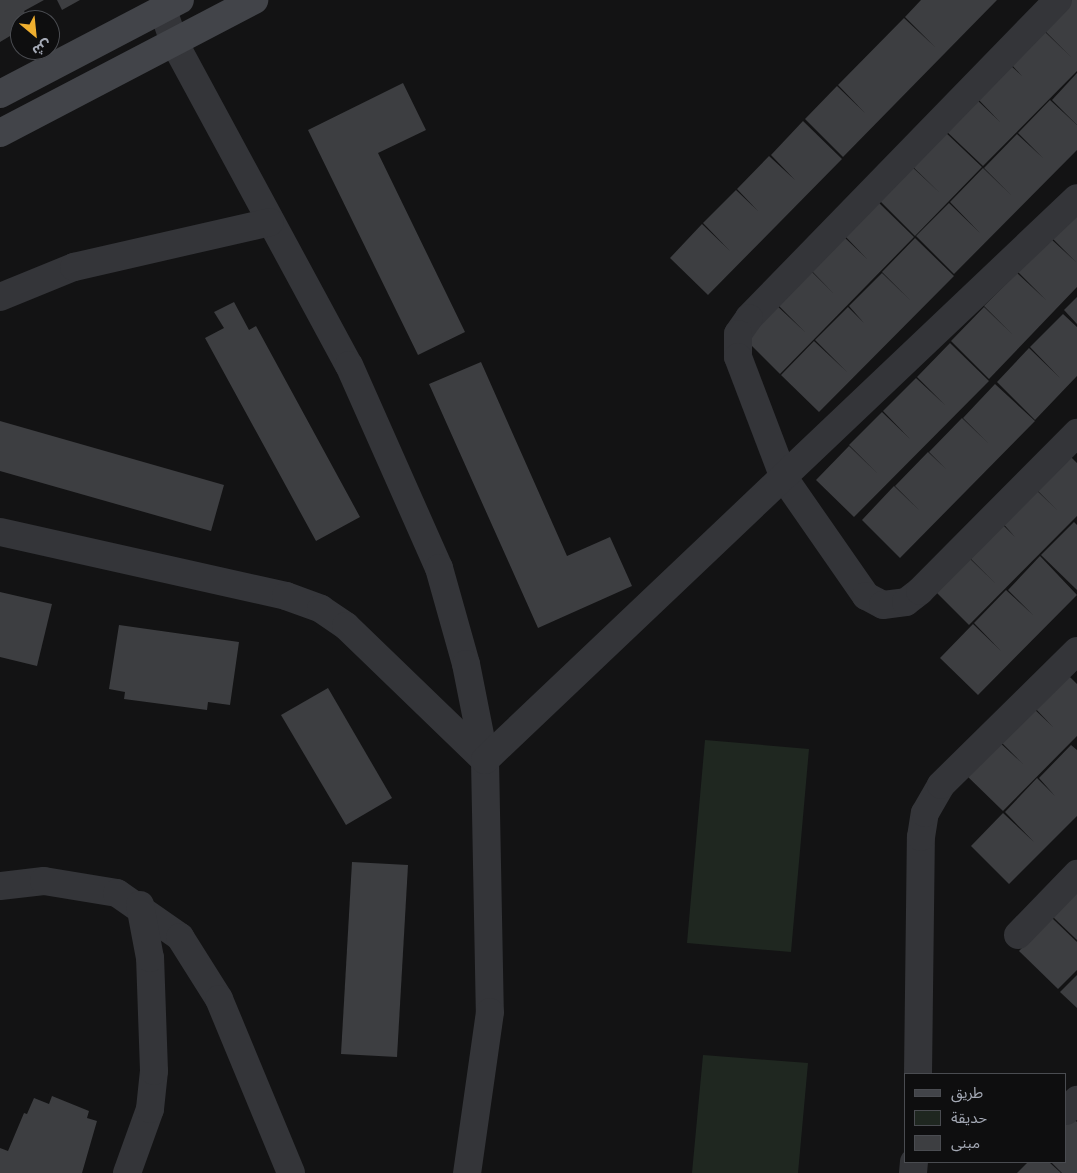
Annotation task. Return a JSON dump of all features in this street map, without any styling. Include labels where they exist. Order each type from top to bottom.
[{"type":"main road","points":[[0,133],[254,0]]},
{"type":"main road","points":[[0,94],[171,5]]},
{"type":"street","points":[[1058,0],[738,334],[738,357],[784,478],[866,596],[883,605],[906,602],[1077,433]]},
{"type":"street","points":[[171,5],[174,42],[348,365],[439,568],[466,664],[485,760],[490,1012],[467,1173]]},
{"type":"street","points":[[485,760],[1077,198]]},
{"type":"street","points":[[0,297],[74,267],[270,222]]},
{"type":"street","points":[[0,532],[286,596],[321,608],[346,626],[485,760]]},
{"type":"street","points":[[918,1073],[921,837],[925,813],[941,785],[1077,651]]},
{"type":"street","points":[[1018,935],[1077,874]]},
{"type":"street","points":[[0,886],[44,881],[117,893],[140,905],[180,937],[219,998],[291,1173]]},
{"type":"street","points":[[127,1173],[150,1109],[154,1071],[150,958],[140,905]]},
{"type":"street","points":[[1067,1110],[1077,1100]]},
{"type":"green space","points":[[705,740],[809,749],[791,952],[687,943]]},
{"type":"green space","points":[[703,1055],[808,1063],[798,1173],[692,1173]]},
{"type":"building","points":[[0,0],[44,0],[26,10],[10,10],[10,36],[0,42]]},
{"type":"building","points":[[57,0],[80,0],[62,10]]},
{"type":"building","points":[[921,0],[997,0],[843,157],[805,119],[837,86],[865,113],[838,85],[904,18],[935,47],[905,17]]},
{"type":"building","points":[[1072,0],[1077,0],[1077,71],[983,166],[944,129],[975,98],[1000,122],[976,97],[1009,64],[1022,76],[1010,63],[1043,30],[1071,57],[1043,29]]},
{"type":"building","points":[[1077,73],[1077,125],[1052,100]]},
{"type":"building","points":[[403,83],[426,130],[378,153],[465,332],[418,355],[308,130]]},
{"type":"building","points":[[1050,100],[1077,125],[1077,150],[954,274],[916,236],[949,203],[980,233],[950,202],[983,168],[1011,195],[984,168],[1017,134],[1043,158],[1018,133]]},
{"type":"building","points":[[803,121],[842,159],[708,295],[670,258],[702,224],[730,251],[703,223],[736,190],[758,211],[737,189],[769,156],[795,180],[771,155]]},
{"type":"building","points":[[943,130],[982,167],[915,236],[877,198],[909,164],[941,194],[910,164]]},
{"type":"building","points":[[876,200],[914,237],[780,374],[742,336],[774,303],[805,332],[775,302],[808,268],[834,294],[809,268],[842,235],[867,259],[843,234]]},
{"type":"building","points":[[1077,210],[1077,287],[989,379],[951,341],[984,307],[1012,334],[984,306],[1017,273],[1046,300],[1017,271],[1050,238],[1076,262],[1051,237]]},
{"type":"building","points":[[915,238],[954,276],[819,412],[781,375],[814,341],[847,372],[815,340],[848,307],[864,323],[849,306],[882,273],[910,300],[882,272]]},
{"type":"building","points":[[1077,297],[1077,324],[1064,310]]},
{"type":"building","points":[[234,302],[249,330],[256,326],[360,517],[316,541],[205,338],[224,328],[214,312]]},
{"type":"building","points":[[1063,314],[1077,327],[1077,376],[1035,420],[997,382],[1029,348],[1060,378],[1030,347]]},
{"type":"building","points":[[950,343],[989,381],[854,517],[816,480],[849,446],[877,473],[849,445],[882,412],[910,439],[883,411],[916,378],[945,405],[917,377]]},
{"type":"building","points":[[481,362],[567,556],[610,537],[632,586],[538,628],[429,384]]},
{"type":"building","points":[[995,384],[1035,421],[900,558],[862,520],[894,486],[920,511],[895,486],[928,452],[946,469],[929,452],[962,418],[988,443],[963,418]]},
{"type":"building","points":[[0,421],[224,485],[211,531],[0,471]]},
{"type":"building","points":[[1065,451],[1077,463],[1077,516],[969,625],[931,587],[964,553],[995,583],[965,553],[997,519],[1015,537],[999,519],[1031,485],[1057,510],[1032,485]]},
{"type":"building","points":[[1074,522],[1077,525],[1077,590],[1041,555]]},
{"type":"building","points":[[1040,556],[1077,595],[978,695],[940,658],[973,624],[1001,651],[974,623],[1006,590],[1033,615],[1008,590]]},
{"type":"building","points":[[0,592],[52,604],[37,666],[0,657]]},
{"type":"building","points":[[119,625],[239,642],[230,705],[208,702],[207,710],[124,699],[125,692],[109,689]]},
{"type":"building","points":[[1065,672],[1077,684],[1077,736],[1003,811],[965,774],[997,740],[1023,764],[998,739],[1031,706],[1053,727],[1032,705]]},
{"type":"building","points":[[328,688],[392,798],[346,825],[281,715]]},
{"type":"building","points":[[1071,745],[1077,750],[1077,816],[1009,884],[971,846],[1003,813],[1034,842],[1005,812],[1037,778],[1055,796],[1039,778]]},
{"type":"building","points":[[352,862],[408,865],[397,1057],[341,1054]]},
{"type":"building","points":[[1077,892],[1077,940],[1053,917]]},
{"type":"building","points":[[1052,918],[1077,942],[1077,970],[1058,989],[1019,951]]},
{"type":"building","points":[[1077,975],[1077,1008],[1060,992]]},
{"type":"building","points":[[52,1096],[89,1111],[87,1118],[97,1121],[82,1173],[0,1173],[0,1148],[8,1151],[24,1113],[27,1114],[34,1098],[49,1104]]},
{"type":"building","points":[[1072,1117],[1077,1122],[1077,1173],[1062,1173],[1052,1163],[1067,1163],[1067,1122]]},
{"type":"building","points":[[1027,1163],[1050,1163],[1061,1173],[1017,1173]]}]
